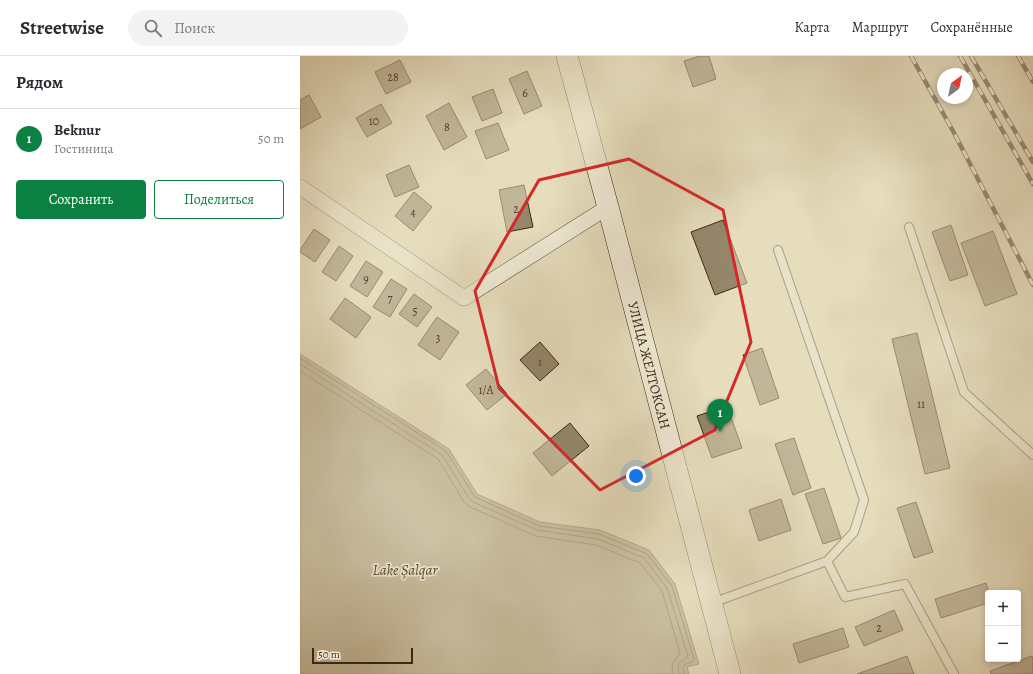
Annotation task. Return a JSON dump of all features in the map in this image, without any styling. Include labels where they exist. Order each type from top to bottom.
[{"type":"main road","name":"УЛИЦА ЖЕЛТОКСАН","points":[[567,56],[730,674]]},
{"type":"street","points":[[300,188],[464,298],[608,207]]},
{"type":"lane","points":[[909,227],[964,392],[1033,455]]},
{"type":"lane","points":[[712,603],[827,561],[854,532],[864,500],[778,250]]},
{"type":"lane","points":[[827,561],[845,597],[905,584],[954,674]]},
{"type":"highlighted area","points":[[629,159],[723,210],[751,342],[715,430],[600,490],[499,388],[475,291],[539,180]]},
{"type":"water","name":"Lake Şalqar","points":[[300,354],[449,449],[477,494],[540,522],[600,530],[649,550],[675,584],[699,664],[687,667],[689,674],[300,674]]},
{"type":"building","points":[[700,56],[709,56],[716,79],[693,87],[684,61]]},
{"type":"building","points":[[400,60],[411,82],[386,94],[375,72]]},
{"type":"building","points":[[527,71],[542,106],[524,114],[509,79]]},
{"type":"building","points":[[493,89],[502,113],[482,121],[472,97]]},
{"type":"building","points":[[309,95],[321,117],[300,129],[300,100]]},
{"type":"building","points":[[449,103],[467,137],[444,150],[426,116]]},
{"type":"building","points":[[381,104],[392,123],[367,137],[356,118]]},
{"type":"building","points":[[498,123],[509,150],[486,159],[475,131]]},
{"type":"building","points":[[409,165],[419,187],[395,197],[386,175]]},
{"type":"building","points":[[524,185],[533,227],[507,232],[499,190]]},
{"type":"building","points":[[414,192],[432,207],[413,231],[395,216]]},
{"type":"building","points":[[723,220],[747,283],[715,295],[691,232]]},
{"type":"building","points":[[951,225],[968,275],[950,281],[932,232]]},
{"type":"building","points":[[314,229],[330,240],[315,262],[300,252]]},
{"type":"building","points":[[993,231],[1017,294],[985,306],[961,243]]},
{"type":"building","points":[[339,246],[353,256],[336,281],[322,272]]},
{"type":"building","points":[[366,261],[383,272],[367,297],[350,286]]},
{"type":"building","points":[[391,279],[407,289],[390,317],[373,307]]},
{"type":"building","points":[[414,294],[432,307],[417,327],[399,314]]},
{"type":"building","points":[[345,298],[371,317],[356,338],[330,319]]},
{"type":"building","points":[[437,317],[459,332],[440,360],[418,345]]},
{"type":"building","points":[[917,333],[950,468],[925,474],[892,339]]},
{"type":"building","points":[[540,342],[559,364],[540,381],[520,360]]},
{"type":"building","points":[[762,348],[779,398],[760,405],[743,355]]},
{"type":"building","points":[[486,369],[507,394],[487,410],[466,385]]},
{"type":"building","points":[[727,406],[742,448],[712,458],[697,416]]},
{"type":"building","points":[[570,423],[589,446],[552,476],[533,453]]},
{"type":"building","points":[[794,438],[811,488],[793,495],[775,444]]},
{"type":"building","points":[[824,488],[841,538],[823,544],[805,494]]},
{"type":"building","points":[[781,499],[791,530],[759,541],[749,510]]},
{"type":"building","points":[[916,502],[933,552],[914,558],[897,508]]},
{"type":"building","points":[[986,583],[988,590],[985,590],[985,604],[941,618],[935,599]]},
{"type":"building","points":[[894,610],[903,630],[864,646],[855,627]]},
{"type":"building","points":[[843,628],[849,647],[799,663],[793,644]]},
{"type":"building","points":[[907,656],[914,674],[857,674]]},
{"type":"building","points":[[1032,656],[1033,674],[991,674],[990,671],[1015,662],[1021,662],[1021,660]]},
{"type":"railway","points":[[911,56],[953,131],[1033,285]]},
{"type":"railway","points":[[960,56],[1033,184]]},
{"type":"railway","points":[[971,56],[1033,162]]},
{"type":"railway","points":[[1018,56],[1033,82]]},
{"type":"place","name":"Beknur","points":[[720,432]]}]
